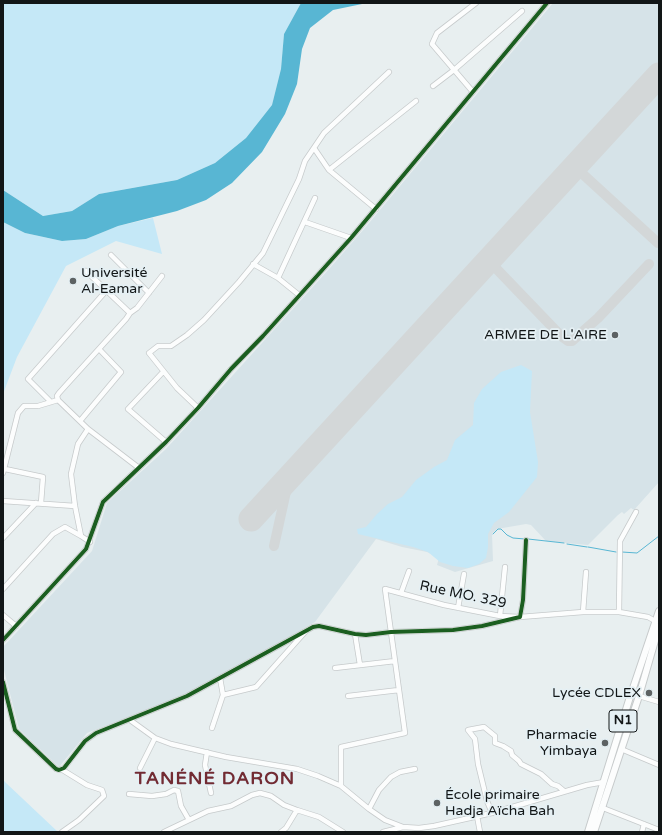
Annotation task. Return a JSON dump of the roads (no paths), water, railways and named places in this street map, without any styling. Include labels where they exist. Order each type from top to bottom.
[{"type":"highway","name":"N1","points":[[588,832],[659,611]]},
{"type":"highway","name":"N1","points":[[594,832],[639,696],[659,627]]},
{"type":"street","points":[[473,92],[432,44],[437,33],[476,3]]},
{"type":"street","points":[[3,640],[86,549],[90,542],[103,502],[166,442],[198,408],[230,368],[263,336],[351,238],[547,3]]},
{"type":"street","points":[[433,86],[454,70],[522,11]]},
{"type":"street","points":[[198,408],[177,388],[149,353],[158,346],[171,346],[187,335],[239,282],[263,253],[299,179],[304,161],[324,133],[389,72]]},
{"type":"street","points":[[329,170],[416,101]]},
{"type":"street","points":[[314,148],[329,170],[376,209]]},
{"type":"street","points":[[278,278],[315,198]]},
{"type":"street","points":[[305,222],[351,238]]},
{"type":"street","points":[[111,255],[149,293]]},
{"type":"street","points":[[254,264],[278,278],[299,296]]},
{"type":"street","points":[[86,271],[130,312]]},
{"type":"street","points":[[58,400],[59,393],[126,319],[130,312],[137,308],[162,276]]},
{"type":"street","points":[[51,402],[28,379],[106,291]]},
{"type":"street","points":[[80,422],[122,372],[99,349]]},
{"type":"street","points":[[163,372],[128,409],[166,442]]},
{"type":"street","points":[[41,503],[43,477],[4,471],[5,462],[18,413],[24,406],[38,406],[58,400]]},
{"type":"street","points":[[58,400],[88,429],[139,468]]},
{"type":"street","points":[[81,536],[71,474],[78,444],[88,429]]},
{"type":"street","points":[[3,501],[75,506]]},
{"type":"street","points":[[3,538],[36,503]]},
{"type":"street","points":[[619,612],[620,541],[636,512]]},
{"type":"street","points":[[3,589],[53,534],[65,527],[90,542]]},
{"type":"street","points":[[61,769],[64,768],[85,741],[96,733],[187,696],[307,629],[319,626],[366,635],[391,632],[453,630],[482,626],[520,617],[523,600],[526,540]]},
{"type":"street","points":[[500,616],[505,567]]},
{"type":"street","points":[[401,593],[409,571]]},
{"type":"street","points":[[583,612],[586,572]]},
{"type":"street","points":[[458,608],[464,574]]},
{"type":"street","name":"Rue MO. 329","points":[[391,632],[385,589],[458,608],[500,616],[520,617],[583,612],[619,612],[648,617],[656,621]]},
{"type":"street","points":[[3,615],[16,626]]},
{"type":"street","points":[[223,695],[256,687],[307,629]]},
{"type":"street","points":[[341,786],[341,747],[405,733],[391,632]]},
{"type":"street","points":[[355,634],[360,665]]},
{"type":"street","points":[[335,668],[395,661]]},
{"type":"street","points":[[212,728],[223,695],[220,678]]},
{"type":"street","points":[[3,684],[15,730],[56,769],[61,769],[87,785],[102,790],[104,796],[79,820],[62,832]]},
{"type":"street","points":[[348,696],[399,690]]},
{"type":"street","points":[[639,696],[659,702]]},
{"type":"street","points":[[130,720],[155,738],[172,744],[297,769],[341,786],[385,820],[403,827]]},
{"type":"street","points":[[492,813],[487,801],[478,764],[475,739],[468,730],[484,727],[495,736],[495,743],[511,751],[512,755],[521,764],[541,774],[564,792]]},
{"type":"street","points":[[140,768],[155,738]]},
{"type":"street","points":[[621,749],[659,765]]},
{"type":"street","points":[[207,752],[205,765],[211,793]]},
{"type":"street","points":[[369,809],[379,790],[391,778],[400,772],[415,769]]},
{"type":"street","points":[[383,832],[403,827],[419,828],[434,826],[492,813],[587,785],[604,782]]},
{"type":"street","points":[[129,794],[152,796],[166,794],[174,790],[178,791],[180,806],[188,820]]},
{"type":"street","points":[[164,832],[208,811],[231,806],[252,795],[260,793],[271,796],[284,805],[319,817],[343,832]]},
{"type":"street","points":[[603,808],[659,830]]},
{"type":"street","points":[[280,832],[286,828],[297,810]]},
{"type":"street","points":[[477,816],[480,832]]},
{"type":"street","points":[[642,832],[644,824]]},
{"type":"water","points":[[301,3],[367,3],[333,10],[310,28],[302,49],[297,84],[285,114],[262,152],[232,183],[206,200],[177,211],[118,226],[86,239],[62,241],[25,233],[3,222],[3,190],[43,216],[72,211],[99,194],[177,180],[215,163],[246,138],[272,105],[281,69],[284,34]]},
{"type":"waterway","points":[[493,534],[498,529],[501,529],[513,538],[525,539]]},
{"type":"waterway","points":[[622,552],[637,553],[659,536]]},
{"type":"waterway","points":[[528,539],[564,543]]},
{"type":"waterway","points":[[567,544],[587,547]]},
{"type":"waterway","points":[[588,547],[616,552]]},
{"type":"place","name":"Université Al-Eamar","points":[[73,281]]},
{"type":"place","name":"ARMEE DE L'AIRE","points":[[615,335]]},
{"type":"place","name":"Lycée CDLEX","points":[[649,693]]},
{"type":"place","name":"Pharmacie Yimbaya","points":[[605,743]]},
{"type":"place","name":"École primaire Hadja Aïcha Bah","points":[[437,803]]},
{"type":"district","name":"TANÉNÉ DARON","points":[[215,779]]}]
